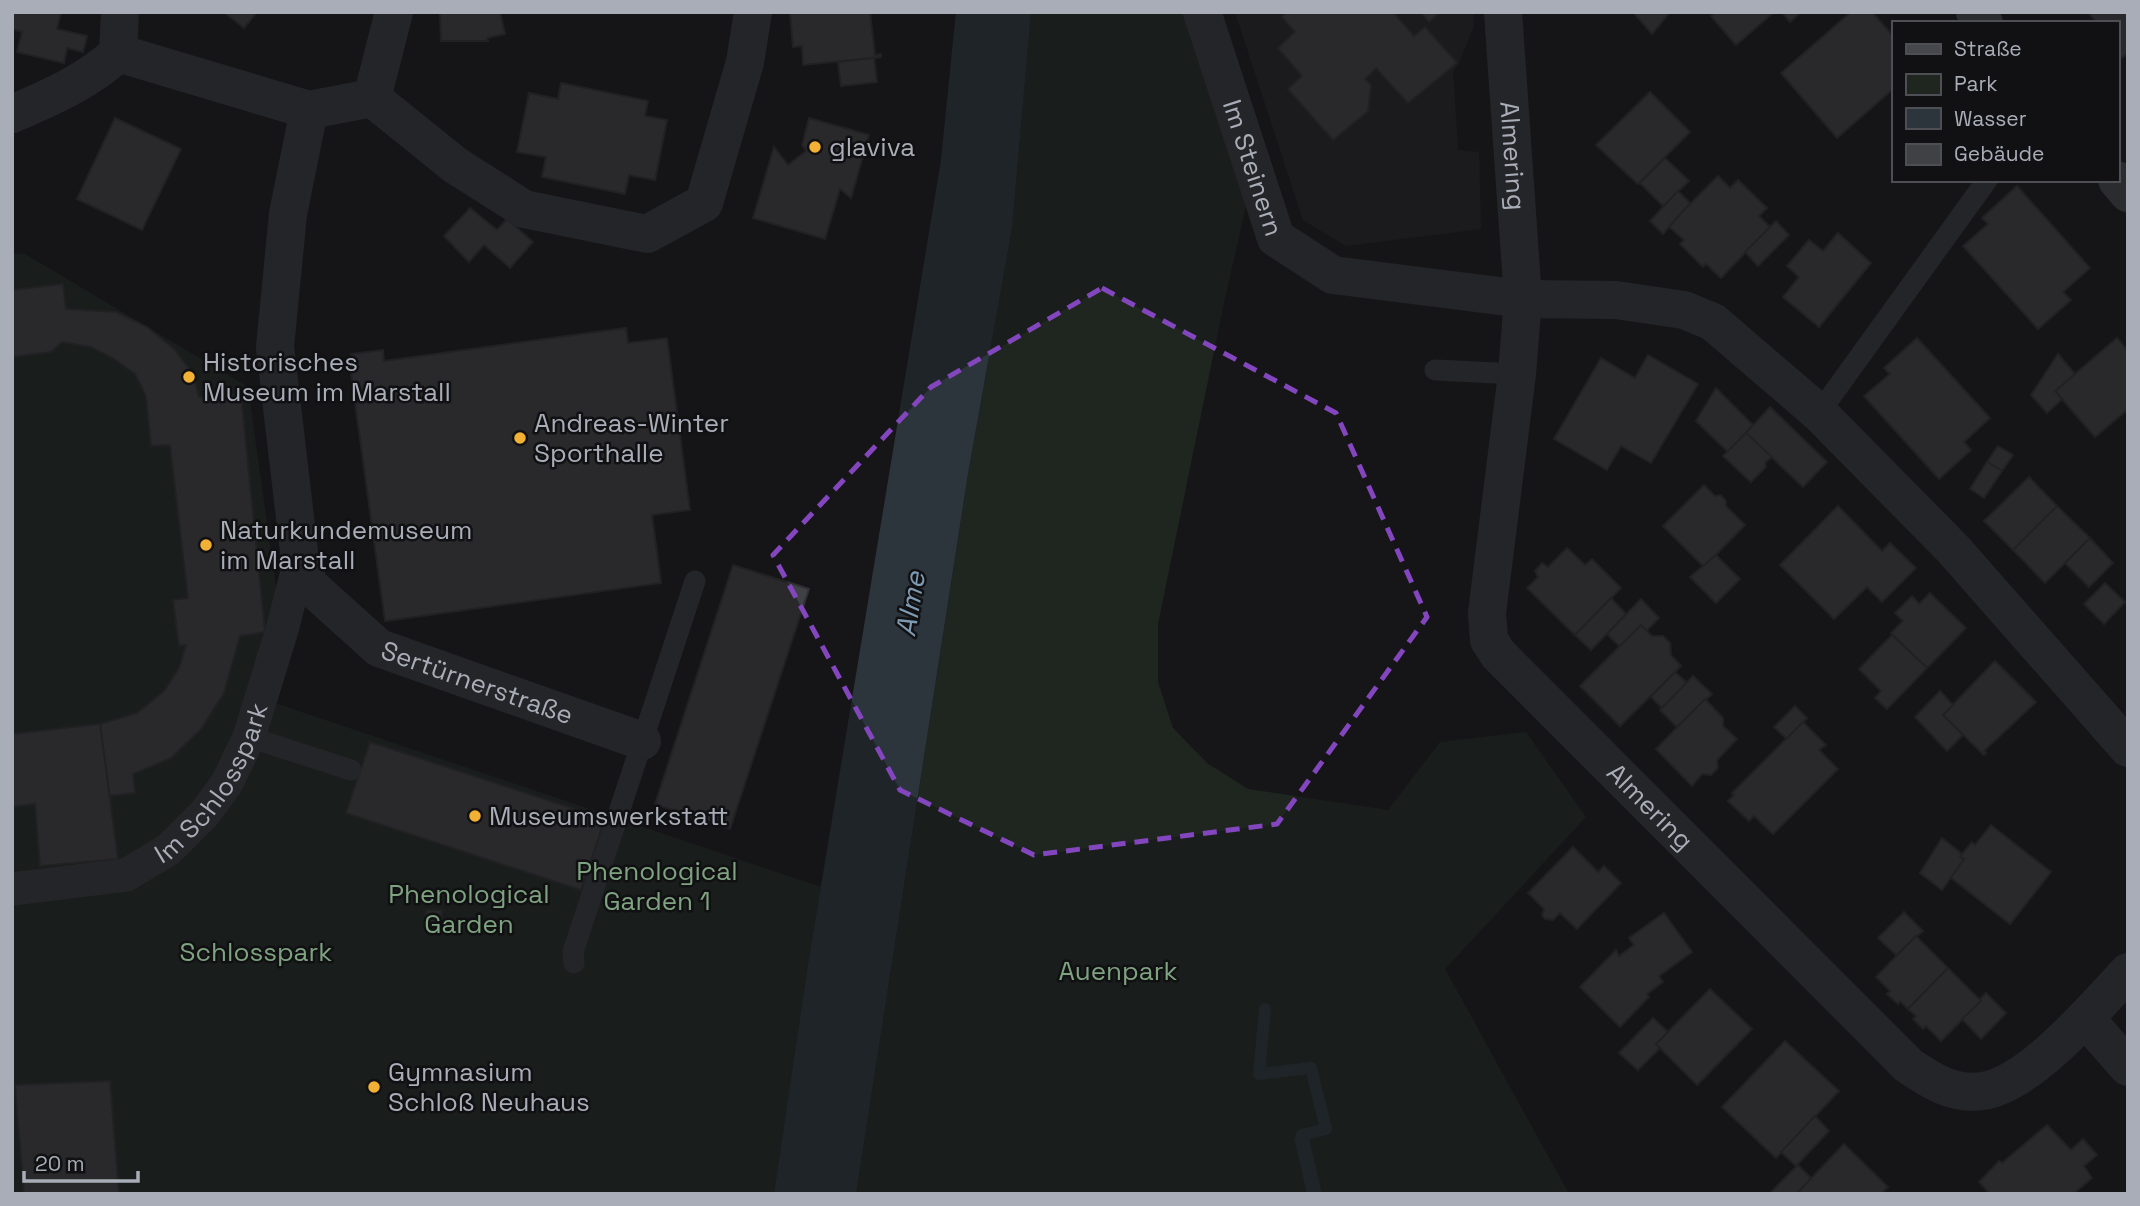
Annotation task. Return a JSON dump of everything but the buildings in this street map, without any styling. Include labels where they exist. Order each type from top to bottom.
[{"type":"street","points":[[12,114],[60,93],[108,63],[118,53],[120,12]]},
{"type":"street","points":[[372,97],[394,12]]},
{"type":"street","points":[[372,97],[455,165],[524,209],[647,234],[704,203],[745,62],[753,12]]},
{"type":"street","name":"Im Steinern","points":[[1202,12],[1276,238],[1333,275],[1523,299]]},
{"type":"street","name":"Almering","points":[[1503,12],[1523,299],[1517,374],[1487,613],[1489,640],[1498,654],[1908,1065],[1933,1083],[1966,1091],[1985,1091],[2005,1083],[2037,1063],[2085,1018],[2128,972]]},
{"type":"street","points":[[118,53],[309,110],[372,97]]},
{"type":"street","name":"Sertürnerstraße","points":[[309,110],[288,214],[275,347],[300,560],[309,585],[379,648],[642,741]]},
{"type":"street","points":[[1523,299],[1616,300],[1684,310],[1713,322],[1819,413],[1953,549],[2128,748]]},
{"type":"street","name":"Im Schlosspark","points":[[12,889],[125,875],[168,850],[205,813],[227,783],[249,737],[300,560]]},
{"type":"street","points":[[2085,1018],[2128,1067]]},
{"type":"lane","points":[[1819,413],[1986,182]]},
{"type":"lane","points":[[1435,370],[1517,374]]},
{"type":"lane","points":[[574,963],[573,952],[695,581]]},
{"type":"lane","points":[[249,737],[351,770]]},
{"type":"highlighted area","points":[[1102,288],[1336,413],[1427,617],[1277,824],[1034,855],[900,790],[773,555],[931,387]]},
{"type":"shaded area","points":[[1235,12],[1473,12],[1474,26],[1453,72],[1458,150],[1479,152],[1481,229],[1346,246],[1303,220]]},
{"type":"green space","name":"Auenpark","points":[[1031,12],[1189,12],[1250,188],[1158,624],[1158,682],[1173,728],[1207,763],[1248,789],[1388,810],[1440,742],[1526,732],[1586,817],[1445,969],[1569,1194],[856,1194],[968,474],[1012,228]]},
{"type":"green space","name":"Schlosspark","points":[[12,253],[25,254],[248,387],[282,630],[275,703],[821,887],[774,1194],[12,1194]]},
{"type":"water","name":"Alme","points":[[956,12],[1031,12],[1012,228],[968,474],[856,1194],[774,1194],[808,965],[941,160]]},
{"type":"water","points":[[1308,1133],[1322,1194],[1307,1194],[1294,1137]]},
{"type":"waterway","points":[[1265,1009],[1259,1074],[1311,1068],[1326,1129],[1302,1135],[1305,1149]]},
{"type":"place","name":"glaviva","points":[[815,147]]},
{"type":"place","name":"Historisches Museum im Marstall","points":[[189,377]]},
{"type":"place","name":"Andreas-Winter Sporthalle","points":[[520,438]]},
{"type":"place","name":"Naturkundemuseum im Marstall","points":[[206,545]]},
{"type":"place","name":"Museumswerkstatt","points":[[475,816]]},
{"type":"place","name":"Gymnasium Schloß Neuhaus","points":[[374,1087]]},
{"type":"park label","name":"Phenological Garden 1","points":[[657,886]]},
{"type":"park label","name":"Phenological Garden","points":[[469,909]]}]
